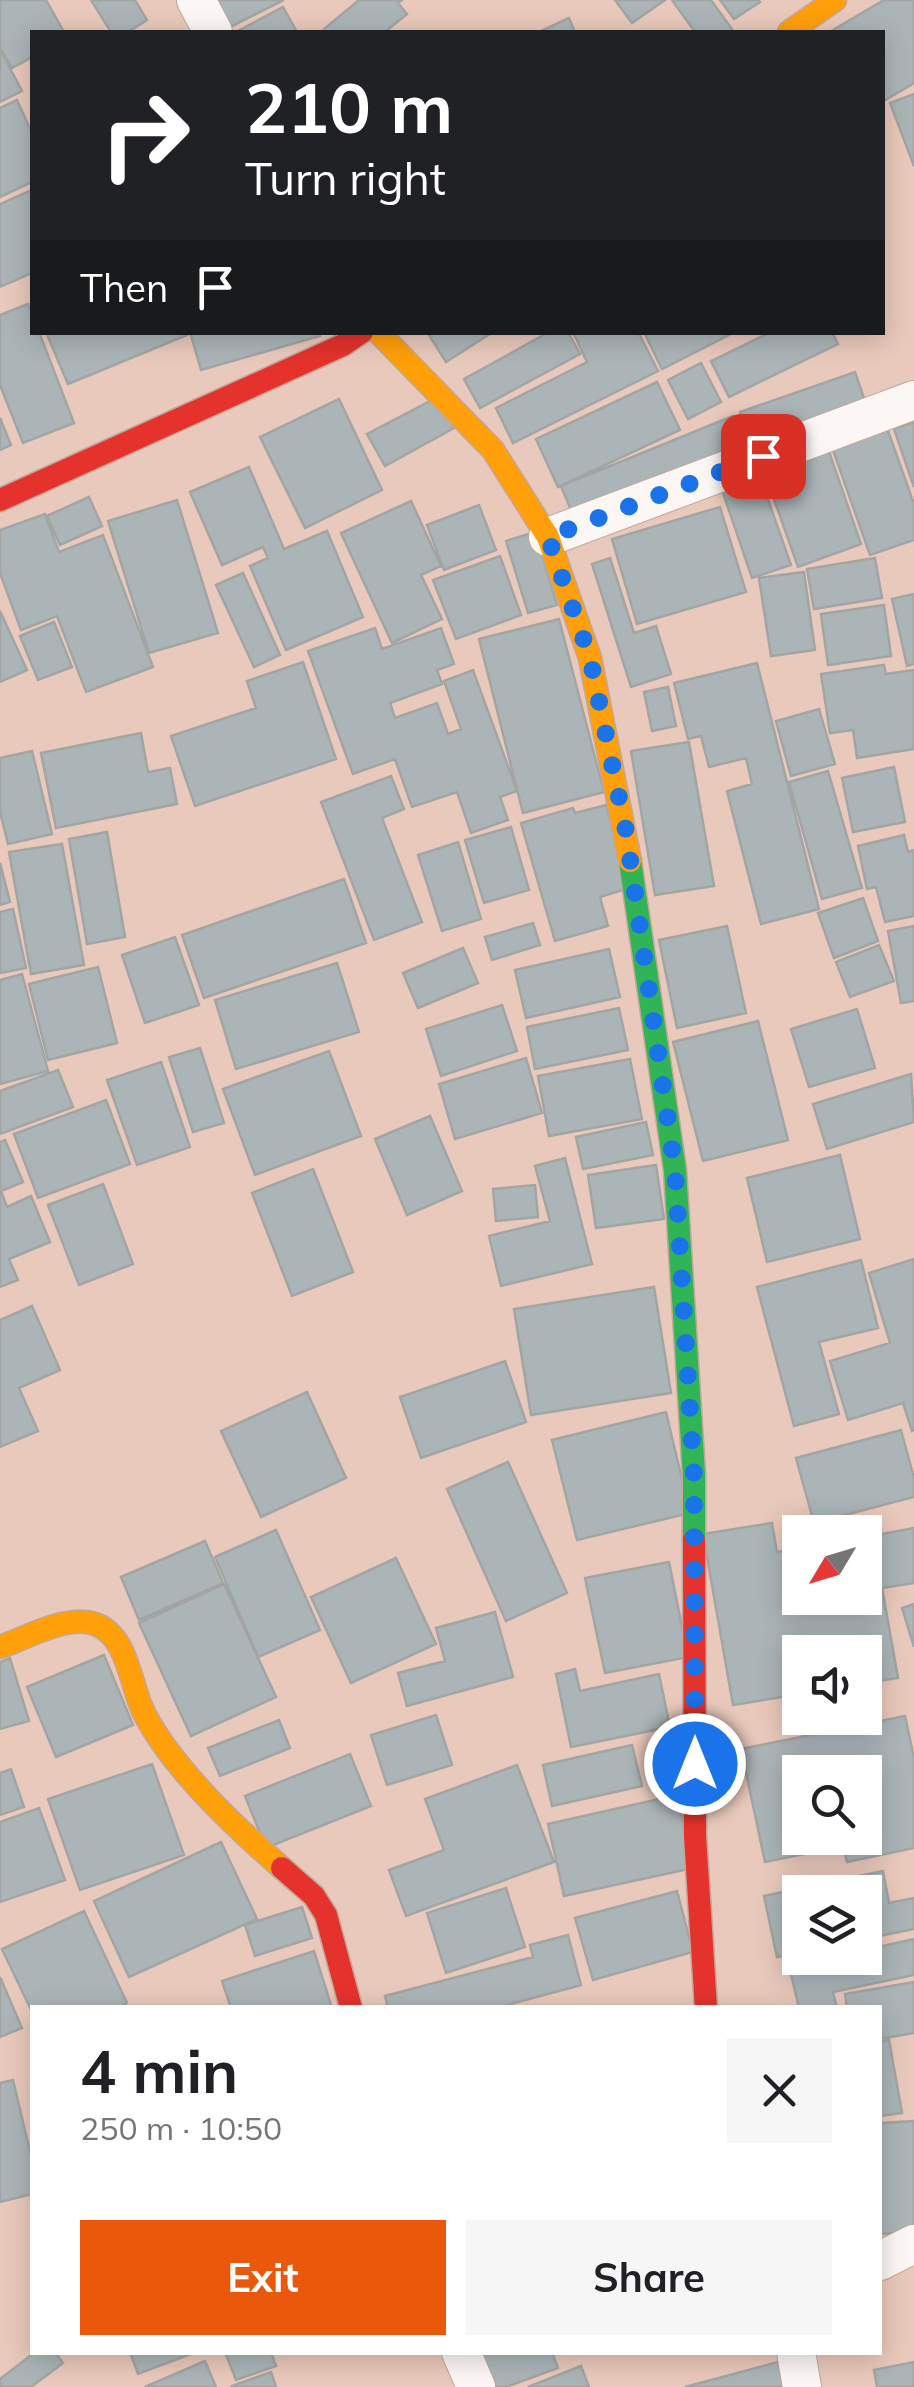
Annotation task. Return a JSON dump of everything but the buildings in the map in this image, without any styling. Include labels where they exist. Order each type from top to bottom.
[{"type":"street","points":[[196,0],[212,30]]},
{"type":"street","points":[[792,30],[835,0]]},
{"type":"street","points":[[381,335],[492,450],[548,537],[590,658],[626,831],[675,1170],[694,1475],[695,1836],[706,2005]]},
{"type":"street","points":[[0,500],[347,337]]},
{"type":"street","points":[[548,537],[914,400]]},
{"type":"street","points":[[0,1647],[72,1622],[95,1624],[116,1638],[145,1715],[192,1780],[242,1833],[314,1896],[326,1915],[350,2005]]},
{"type":"street","points":[[882,2260],[914,2244]]},
{"type":"street","points":[[462,2355],[476,2387]]},
{"type":"street","points":[[797,2355],[802,2387]]},
{"type":"traffic: fast","points":[[630,861],[675,1170],[694,1475],[694,1540]]},
{"type":"traffic: slow","points":[[792,30],[835,0]]},
{"type":"traffic: slow","points":[[381,335],[493,450],[548,537],[590,658],[630,861]]},
{"type":"traffic: slow","points":[[0,1647],[72,1622],[95,1624],[106,1630],[122,1651],[145,1715],[172,1757],[225,1816],[282,1868]]},
{"type":"traffic: jam","points":[[0,500],[358,335]]},
{"type":"traffic: jam","points":[[694,1540],[695,1836],[706,2005]]},
{"type":"traffic: jam","points":[[282,1868],[314,1896],[326,1915],[350,2005]]},
{"type":"route","points":[[695,1764],[694,1475],[675,1170],[626,831],[590,658],[548,537],[763,456]]}]
